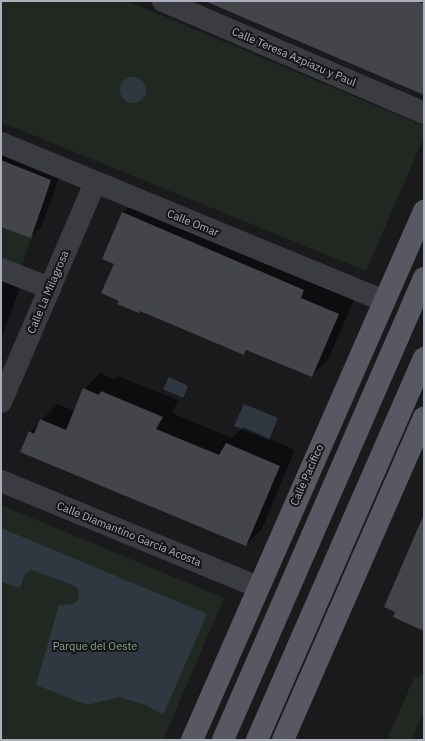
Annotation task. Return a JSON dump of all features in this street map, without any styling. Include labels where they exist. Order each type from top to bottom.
[{"type":"main road","name":"Calle Pacífico","points":[[192,740],[424,211]]},
{"type":"main road","points":[[223,740],[424,278]]},
{"type":"main road","points":[[257,740],[424,358]]},
{"type":"main road","points":[[283,740],[424,418]]},
{"type":"street","name":"Calle Teresa Azpiazu y Paul","points":[[163,1],[424,113]]},
{"type":"street","name":"Calle Omar","points":[[1,143],[95,183],[385,301]]},
{"type":"street","name":"Calle La Milagrosa","points":[[3,391],[50,288],[95,183]]},
{"type":"street","points":[[1,269],[50,288]]},
{"type":"street","name":"Calle Diamantino García Acosta","points":[[1,481],[258,587]]},
{"type":"green space","points":[[1,1],[127,1],[424,126],[424,137],[366,271],[1,122]]},
{"type":"green space","points":[[1,227],[31,238],[21,268],[1,260]]},
{"type":"green space","name":"Parque del Oeste","points":[[1,505],[224,598],[163,740],[1,740]]},
{"type":"green space","points":[[424,674],[424,711],[411,740],[389,740],[389,735],[414,678]]},
{"type":"shaded area","points":[[133,77],[142,81],[146,90],[142,99],[133,103],[124,99],[120,90],[124,81]]},
{"type":"shaded area","points":[[169,377],[188,386],[183,398],[163,389]]},
{"type":"shaded area","points":[[244,404],[278,418],[269,440],[234,426]]},
{"type":"shaded area","points":[[1,528],[207,614],[163,715],[146,705],[119,697],[87,705],[36,685],[59,605],[74,604],[78,600],[79,590],[75,586],[32,570],[25,574],[20,588],[1,582]]},
{"type":"building","points":[[205,1],[417,1],[424,4],[424,95]]},
{"type":"building","points":[[1,160],[51,180],[31,238],[1,227]]},
{"type":"building","points":[[122,212],[304,290],[301,298],[339,314],[312,377],[246,350],[244,355],[140,311],[139,313],[117,304],[119,301],[101,293],[114,264],[102,259]]},
{"type":"building","points":[[83,388],[99,395],[101,391],[163,417],[156,429],[219,455],[226,443],[280,466],[246,546],[20,452],[29,431],[34,434],[40,419],[66,430]]},
{"type":"building","points":[[424,514],[424,631],[393,617],[395,612],[384,607]]}]
